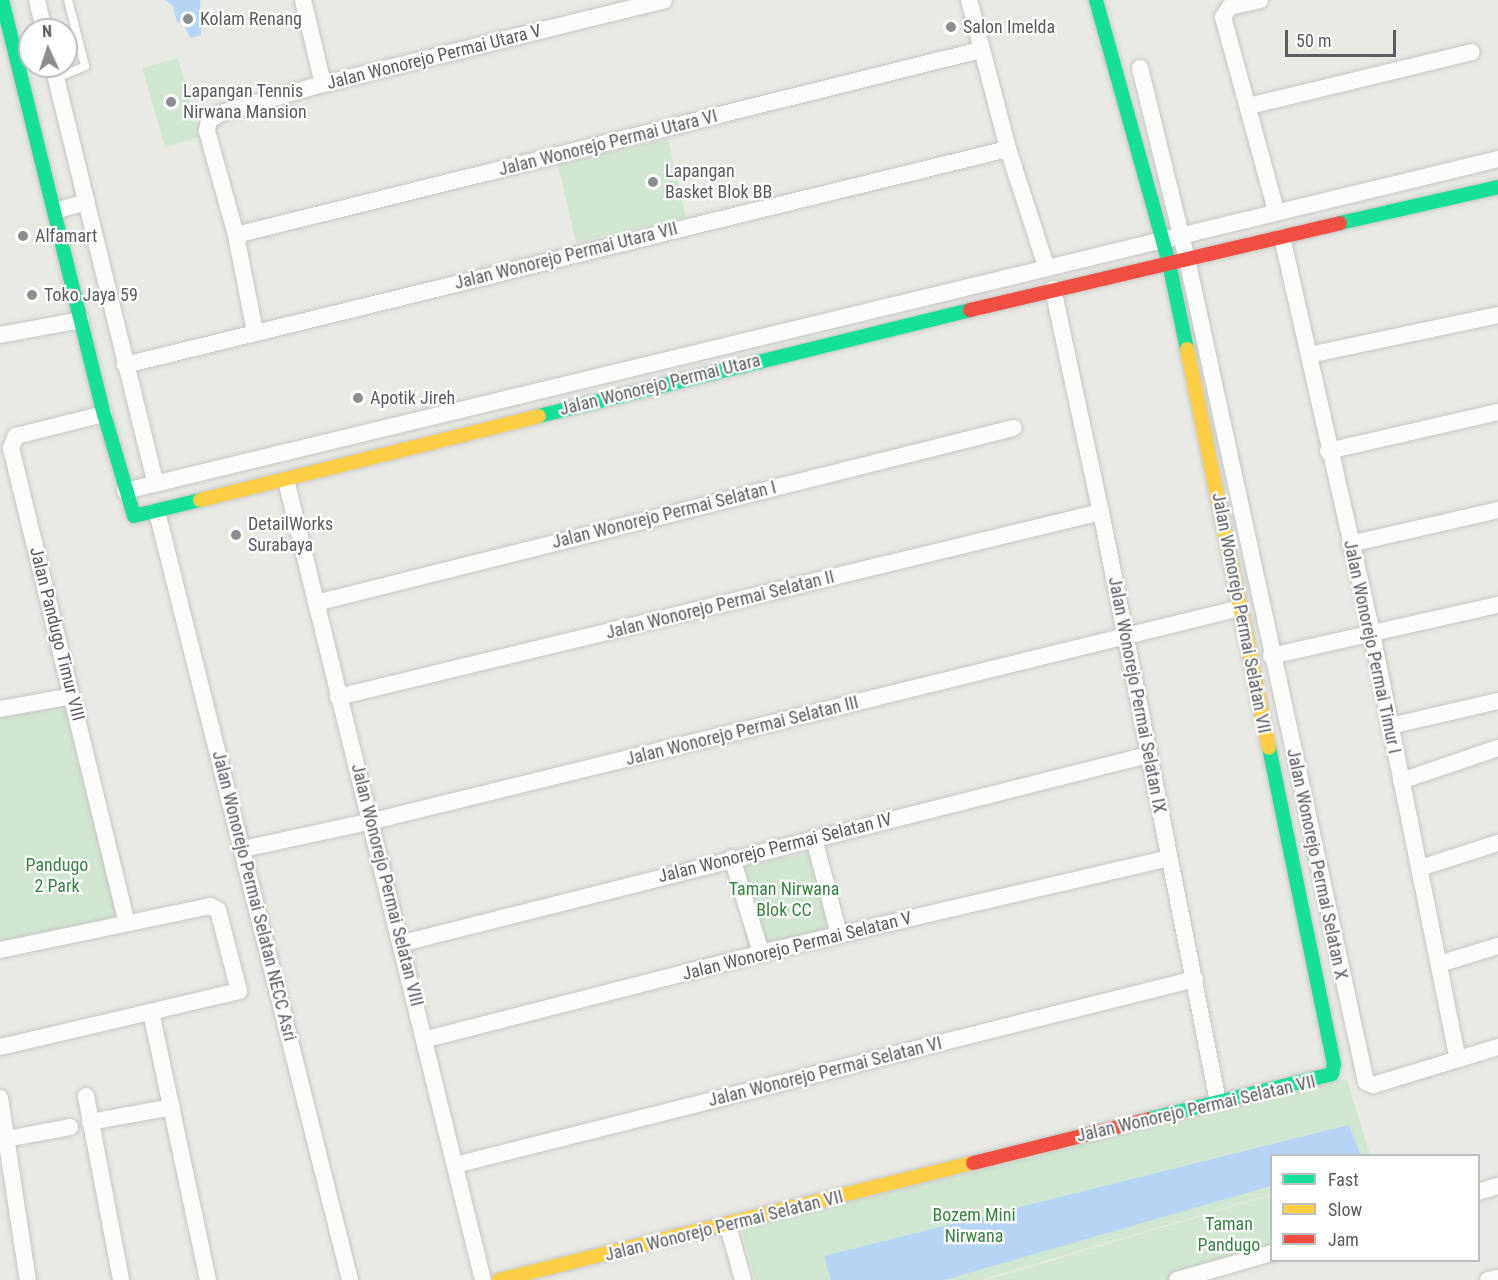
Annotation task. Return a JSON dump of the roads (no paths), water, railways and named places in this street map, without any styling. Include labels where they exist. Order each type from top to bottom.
[{"type":"street","points":[[2,0],[124,491]]},
{"type":"street","points":[[37,0],[41,18]]},
{"type":"street","points":[[303,0],[323,84]]},
{"type":"street","name":"Jalan Wonorejo Permai Utara V","points":[[255,332],[236,235],[207,131],[209,120],[323,84],[664,0]]},
{"type":"street","points":[[969,0],[1008,149],[1046,266]]},
{"type":"street","name":"Jalan Wonorejo Permai Selatan VII","points":[[500,1280],[728,1226],[1218,1102],[1326,1078],[1334,1070],[1169,263],[1096,0]]},
{"type":"street","points":[[1256,0],[1230,7],[1223,17],[1276,211]]},
{"type":"street","name":"Jalan Wonorejo Permai Utara VI","points":[[236,235],[981,50]]},
{"type":"street","points":[[1249,106],[1472,52]]},
{"type":"street","name":"Jalan Wonorejo Permai Selatan X","points":[[1140,68],[1187,259],[1271,656],[1366,1082],[1373,1085],[1458,1059]]},
{"type":"street","points":[[56,78],[155,482]]},
{"type":"street","name":"Jalan Wonorejo Permai Utara VII","points":[[125,365],[1008,149]]},
{"type":"street","name":"Jalan Wonorejo Permai Utara","points":[[1498,159],[485,401],[124,491],[134,516],[287,485],[492,425],[1053,289],[1498,187]]},
{"type":"street","points":[[54,210],[87,202]]},
{"type":"street","name":"Jalan Wonorejo Permai Timur I","points":[[1282,237],[1309,354],[1328,451],[1372,634],[1458,1059]]},
{"type":"street","name":"Jalan Wonorejo Permai Selatan IX","points":[[1053,289],[1101,512],[1218,1102]]},
{"type":"street","points":[[1309,354],[1498,315]]},
{"type":"street","points":[[0,336],[81,320]]},
{"type":"street","points":[[485,401],[492,425]]},
{"type":"street","points":[[1328,451],[1498,412]]},
{"type":"street","name":"Jalan Pandugo Timur VIII","points":[[104,414],[16,436],[11,441],[127,923]]},
{"type":"street","name":"Jalan Wonorejo Permai Selatan I","points":[[316,603],[1013,428]]},
{"type":"street","name":"Jalan Wonorejo Permai Selatan VIII","points":[[287,485],[338,697],[373,821],[483,1280]]},
{"type":"street","points":[[1350,544],[1498,510]]},
{"type":"street","name":"Jalan Wonorejo Permai Selatan NECC Asri","points":[[157,512],[350,1280]]},
{"type":"street","name":"Jalan Wonorejo Permai Selatan II","points":[[338,697],[1101,512]]},
{"type":"street","points":[[1271,656],[1498,605]]},
{"type":"street","name":"Jalan Wonorejo Permai Selatan III","points":[[243,849],[373,821],[1240,608]]},
{"type":"street","points":[[0,709],[72,696]]},
{"type":"street","points":[[1390,726],[1498,701]]},
{"type":"street","points":[[1401,781],[1498,748]]},
{"type":"street","name":"Jalan Wonorejo Permai Selatan IV","points":[[403,943],[814,837],[1148,755]]},
{"type":"street","points":[[814,837],[839,935]]},
{"type":"street","points":[[1420,867],[1498,843]]},
{"type":"street","points":[[732,858],[761,953]]},
{"type":"street","name":"Jalan Wonorejo Permai Selatan V","points":[[426,1039],[761,953],[1169,858]]},
{"type":"street","points":[[0,950],[203,907],[218,910],[239,991],[0,1047]]},
{"type":"street","points":[[1439,963],[1498,946]]},
{"type":"street","name":"Jalan Wonorejo Permai Selatan VI","points":[[455,1165],[1195,979]]},
{"type":"street","points":[[151,1012],[208,1280]]},
{"type":"street","points":[[1458,1059],[1498,1047]]},
{"type":"street","points":[[86,1096],[121,1280]]},
{"type":"street","points":[[0,1098],[28,1280]]},
{"type":"street","points":[[90,1122],[172,1107]]},
{"type":"street","points":[[6,1139],[69,1127]]},
{"type":"street","points":[[1480,1192],[1498,1186]]},
{"type":"street","points":[[728,1226],[743,1280]]},
{"type":"street","points":[[1177,1280],[1270,1254]]},
{"type":"street","points":[[1488,1280],[1498,1278]]},
{"type":"lane","points":[[69,0],[73,18]]},
{"type":"lane","points":[[78,37],[85,66],[78,67]]},
{"type":"water","name":"Kolam Renang","points":[[165,0],[200,0],[201,35],[190,38],[183,22],[177,22],[173,6]]},
{"type":"water","points":[[1349,1125],[1361,1154],[1270,1154],[1270,1186],[944,1280],[831,1280],[824,1256]]},
{"type":"place","name":"Kolam Renang","points":[[188,19]]},
{"type":"place","name":"Salon Imelda","points":[[951,27]]},
{"type":"place","name":"Lapangan Tennis Nirwana Mansion","points":[[171,102]]},
{"type":"place","name":"Lapangan Basket Blok BB","points":[[653,182]]},
{"type":"place","name":"Alfamart","points":[[23,236]]},
{"type":"place","name":"Toko Jaya 59","points":[[32,295]]},
{"type":"place","name":"Apotik Jireh","points":[[358,398]]},
{"type":"place","name":"DetailWorks Surabaya","points":[[236,535]]},
{"type":"park label","name":"Pandugo 2 Park","points":[[57,876]]},
{"type":"park label","name":"Taman Nirwana Blok CC","points":[[784,900]]},
{"type":"park label","name":"Bozem Mini Nirwana","points":[[974,1226]]},
{"type":"park label","name":"Taman Pandugo","points":[[1229,1235]]}]
